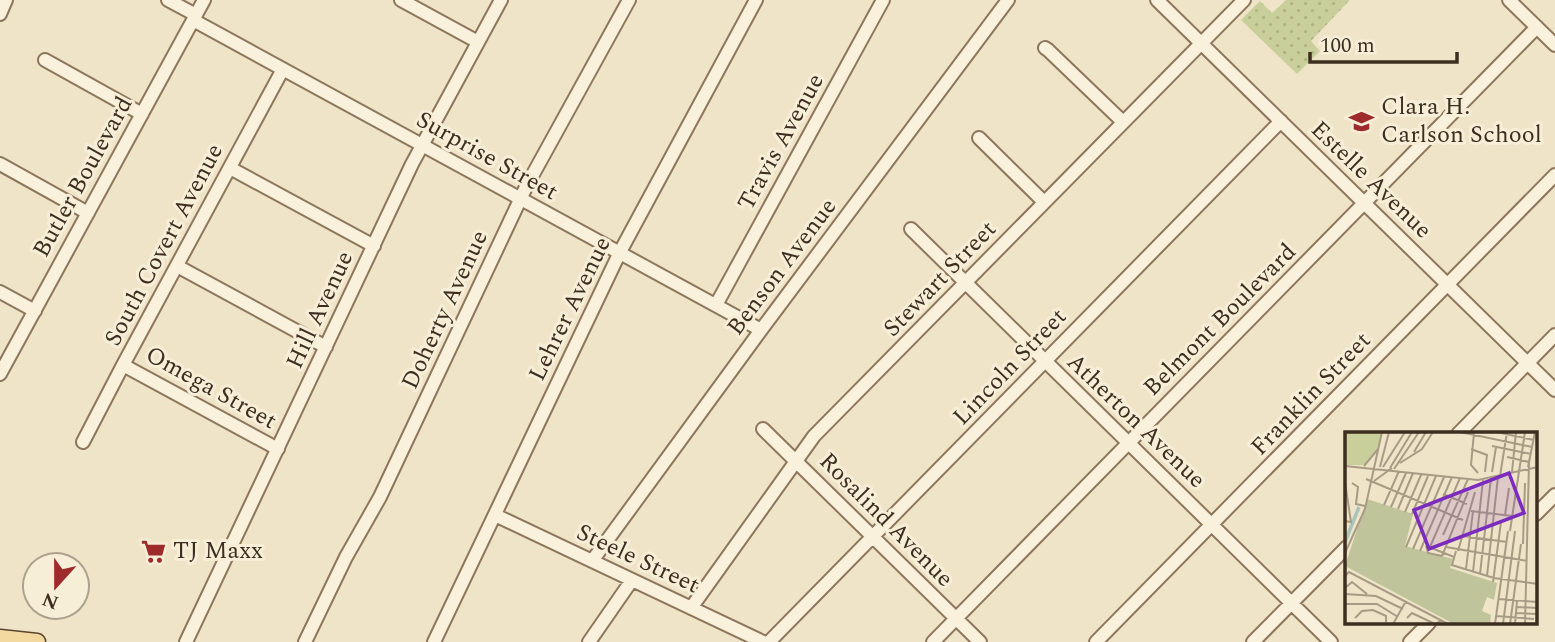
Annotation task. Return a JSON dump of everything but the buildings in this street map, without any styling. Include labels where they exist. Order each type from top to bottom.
[{"type":"main road","points":[[0,638],[37,642]]},
{"type":"street","points":[[0,14],[6,0]]},
{"type":"street","name":"Surprise Street","points":[[168,0],[283,68],[761,330]]},
{"type":"street","name":"Butler Boulevard","points":[[0,374],[204,0]]},
{"type":"street","points":[[401,0],[478,42]]},
{"type":"street","name":"Hill Avenue","points":[[187,642],[423,145],[501,0]]},
{"type":"street","name":"Doherty Avenue","points":[[305,642],[346,556],[380,497],[526,187],[629,0]]},
{"type":"street","name":"Lehrer Avenue","points":[[434,642],[620,252],[756,0]]},
{"type":"street","name":"Travis Avenue","points":[[716,305],[883,0]]},
{"type":"street","points":[[990,0],[1005,3]]},
{"type":"street","name":"Estelle Avenue","points":[[1157,0],[1555,390]]},
{"type":"street","name":"Stewart Street","points":[[691,608],[814,436],[1244,0]]},
{"type":"street","points":[[1509,0],[1555,45]]},
{"type":"street","name":"Benson Avenue","points":[[592,561],[1005,3]]},
{"type":"street","name":"Belmont Boulevard","points":[[933,642],[1537,27]]},
{"type":"street","points":[[1045,48],[1123,122]]},
{"type":"street","points":[[45,60],[142,114]]},
{"type":"street","name":"South Covert Avenue","points":[[83,442],[283,68]]},
{"type":"street","name":"Lincoln Street","points":[[769,642],[1281,121]]},
{"type":"street","points":[[979,138],[1044,202]]},
{"type":"street","points":[[0,164],[88,213]]},
{"type":"street","points":[[230,168],[374,246]]},
{"type":"street","name":"Franklin Street","points":[[1096,642],[1555,175]]},
{"type":"street","name":"Atherton Avenue","points":[[911,229],[1331,642]]},
{"type":"street","points":[[177,266],[326,347]]},
{"type":"street","points":[[0,292],[35,311]]},
{"type":"street","points":[[1460,432],[1555,335]]},
{"type":"street","name":"Omega Street","points":[[123,365],[278,449]]},
{"type":"street","name":"Rosalind Avenue","points":[[763,429],[980,642]]},
{"type":"street","points":[[1538,512],[1555,495]]},
{"type":"street","name":"Steele Street","points":[[495,515],[763,642]]},
{"type":"street","points":[[1253,642],[1345,549]]},
{"type":"street","points":[[595,640],[632,580]]},
{"type":"street","points":[[1410,642],[1428,624]]},
{"type":"green space","points":[[1286,0],[1350,0],[1311,41],[1320,51],[1297,74],[1241,20],[1260,1],[1272,13]]},
{"type":"place","name":"Clara H. Carlson School","points":[[1361,121]]},
{"type":"place","name":"TJ Maxx","points":[[153,551]]}]
